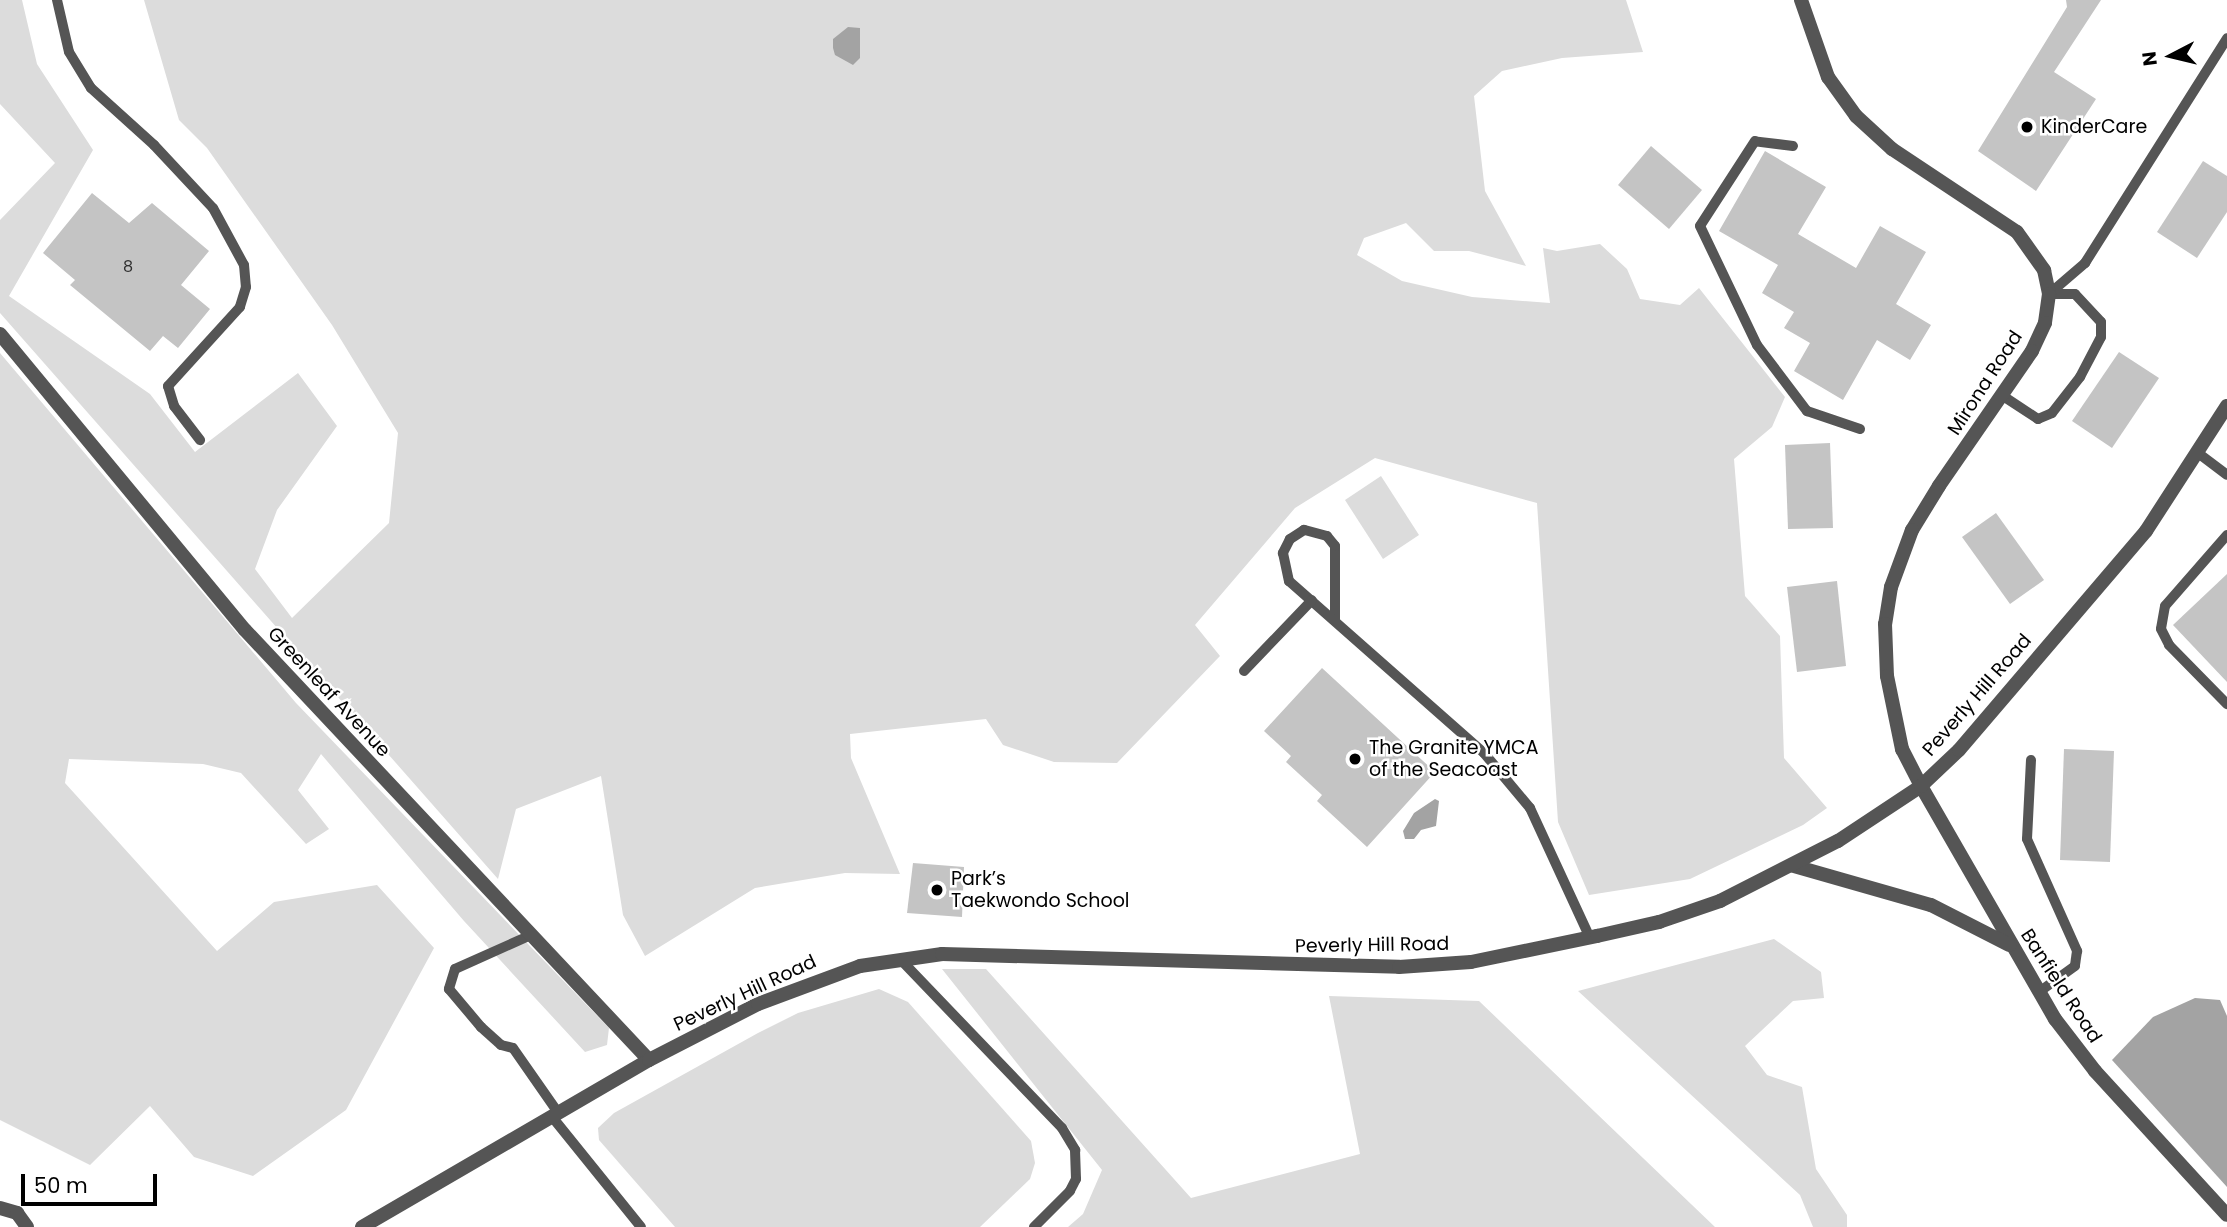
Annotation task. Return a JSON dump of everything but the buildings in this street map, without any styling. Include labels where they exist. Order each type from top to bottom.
[{"type":"street","name":"Mirona Road","points":[[1801,0],[1828,77],[1856,116],[1892,149],[2017,232],[2044,270],[2049,294],[2045,323],[2032,351],[1919,519],[1891,587],[1885,624],[1887,676],[1902,749],[1921,786]]},
{"type":"street","name":"Greenleaf Avenue","points":[[0,334],[245,631],[649,1060]]},
{"type":"street","name":"Peverly Hill Road","points":[[368,1226],[649,1060],[817,979],[900,959],[942,954],[1026,955],[1399,967],[1471,962],[1659,922],[1720,901],[1794,866],[1921,786],[1959,750],[2146,531],[2227,406]]},
{"type":"street","name":"Banfield Road","points":[[1921,786],[2039,992],[2095,1071],[2227,1215]]},
{"type":"street","points":[[1794,866],[1931,905],[2011,946]]},
{"type":"street","points":[[0,1208],[17,1213],[27,1227]]},
{"type":"lane","points":[[57,0],[69,52],[91,88],[154,145],[213,208],[244,265],[246,287],[240,307],[168,386],[174,406],[200,440]]},
{"type":"lane","points":[[2049,294],[2085,263],[2227,38]]},
{"type":"lane","points":[[1793,146],[1755,141],[1700,226],[1757,345],[1807,411],[1860,429]]},
{"type":"lane","points":[[2003,396],[2038,419],[2052,413],[2080,377],[2101,337],[2101,322],[2075,294],[2049,294]]},
{"type":"lane","points":[[2198,453],[2227,475]]},
{"type":"lane","points":[[1335,620],[1335,546],[1327,536],[1304,530],[1290,539],[1283,553],[1283,569],[1289,581],[1484,753],[1530,808],[1590,938]]},
{"type":"lane","points":[[2227,538],[2165,606],[2161,629],[2169,645],[2227,704]]},
{"type":"lane","points":[[1244,671],[1312,600]]},
{"type":"lane","points":[[2031,760],[2027,839],[2077,951],[2075,966],[2039,992]]},
{"type":"lane","points":[[531,935],[455,968],[449,989],[481,1027],[501,1045],[513,1048],[556,1116],[641,1227]]},
{"type":"lane","points":[[900,959],[1062,1128],[1075,1150],[1076,1179],[1070,1191],[1034,1227]]},
{"type":"shaded area","points":[[0,0],[22,0],[37,64],[93,150],[9,296],[150,394],[195,452],[298,373],[337,426],[277,510],[255,569],[292,618],[389,523],[398,433],[332,325],[207,148],[179,120],[144,0],[1626,0],[1643,52],[1562,58],[1502,71],[1474,96],[1485,191],[1526,266],[1469,251],[1434,251],[1406,223],[1364,238],[1357,255],[1402,281],[1472,297],[1550,303],[1543,248],[1557,251],[1600,244],[1627,269],[1640,299],[1680,305],[1699,288],[1785,397],[1772,427],[1734,459],[1745,596],[1780,636],[1784,758],[1827,808],[1803,825],[1690,879],[1589,895],[1558,822],[1537,503],[1375,458],[1295,508],[1195,625],[1220,656],[1117,763],[1054,762],[1003,745],[986,719],[850,734],[851,758],[900,874],[845,873],[755,888],[645,956],[623,915],[601,776],[516,809],[498,879],[0,313],[0,220],[55,163],[0,104]]},
{"type":"shaded area","points":[[848,27],[860,28],[860,58],[853,65],[835,55],[833,48],[833,39]]},
{"type":"shaded area","points":[[0,353],[296,703],[609,1028],[607,1045],[585,1052],[464,921],[321,754],[298,790],[329,829],[306,844],[241,773],[203,764],[69,759],[65,783],[217,951],[274,902],[377,885],[434,948],[346,1110],[253,1176],[194,1157],[150,1106],[90,1165],[0,1120]]},
{"type":"shaded area","points":[[1381,476],[1419,535],[1383,559],[1345,500]]},
{"type":"shaded area","points":[[1435,799],[1439,801],[1436,826],[1421,830],[1414,839],[1405,839],[1403,831],[1414,813]]},
{"type":"shaded area","points":[[1774,939],[1821,972],[1824,998],[1793,1001],[1745,1046],[1767,1075],[1802,1087],[1816,1169],[1847,1215],[1847,1227],[1813,1227],[1800,1195],[1578,991]]},
{"type":"shaded area","points":[[942,969],[986,969],[1191,1198],[1360,1154],[1329,996],[1479,1001],[1715,1227],[1068,1227],[1083,1214],[1102,1170]]},
{"type":"shaded area","points":[[879,989],[908,1002],[1031,1141],[1035,1163],[1030,1179],[980,1227],[675,1227],[599,1140],[598,1128],[614,1113],[758,1033],[798,1013]]},
{"type":"shaded area","points":[[2195,998],[2220,1000],[2227,1016],[2227,1187],[2112,1060],[2153,1017]]},
{"type":"place","name":"KinderCare","points":[[2027,127]]},
{"type":"place","name":"The Granite YMCA of the Seacoast","points":[[1355,759]]},
{"type":"place","name":"Park’s Taekwondo School","points":[[937,890]]}]
